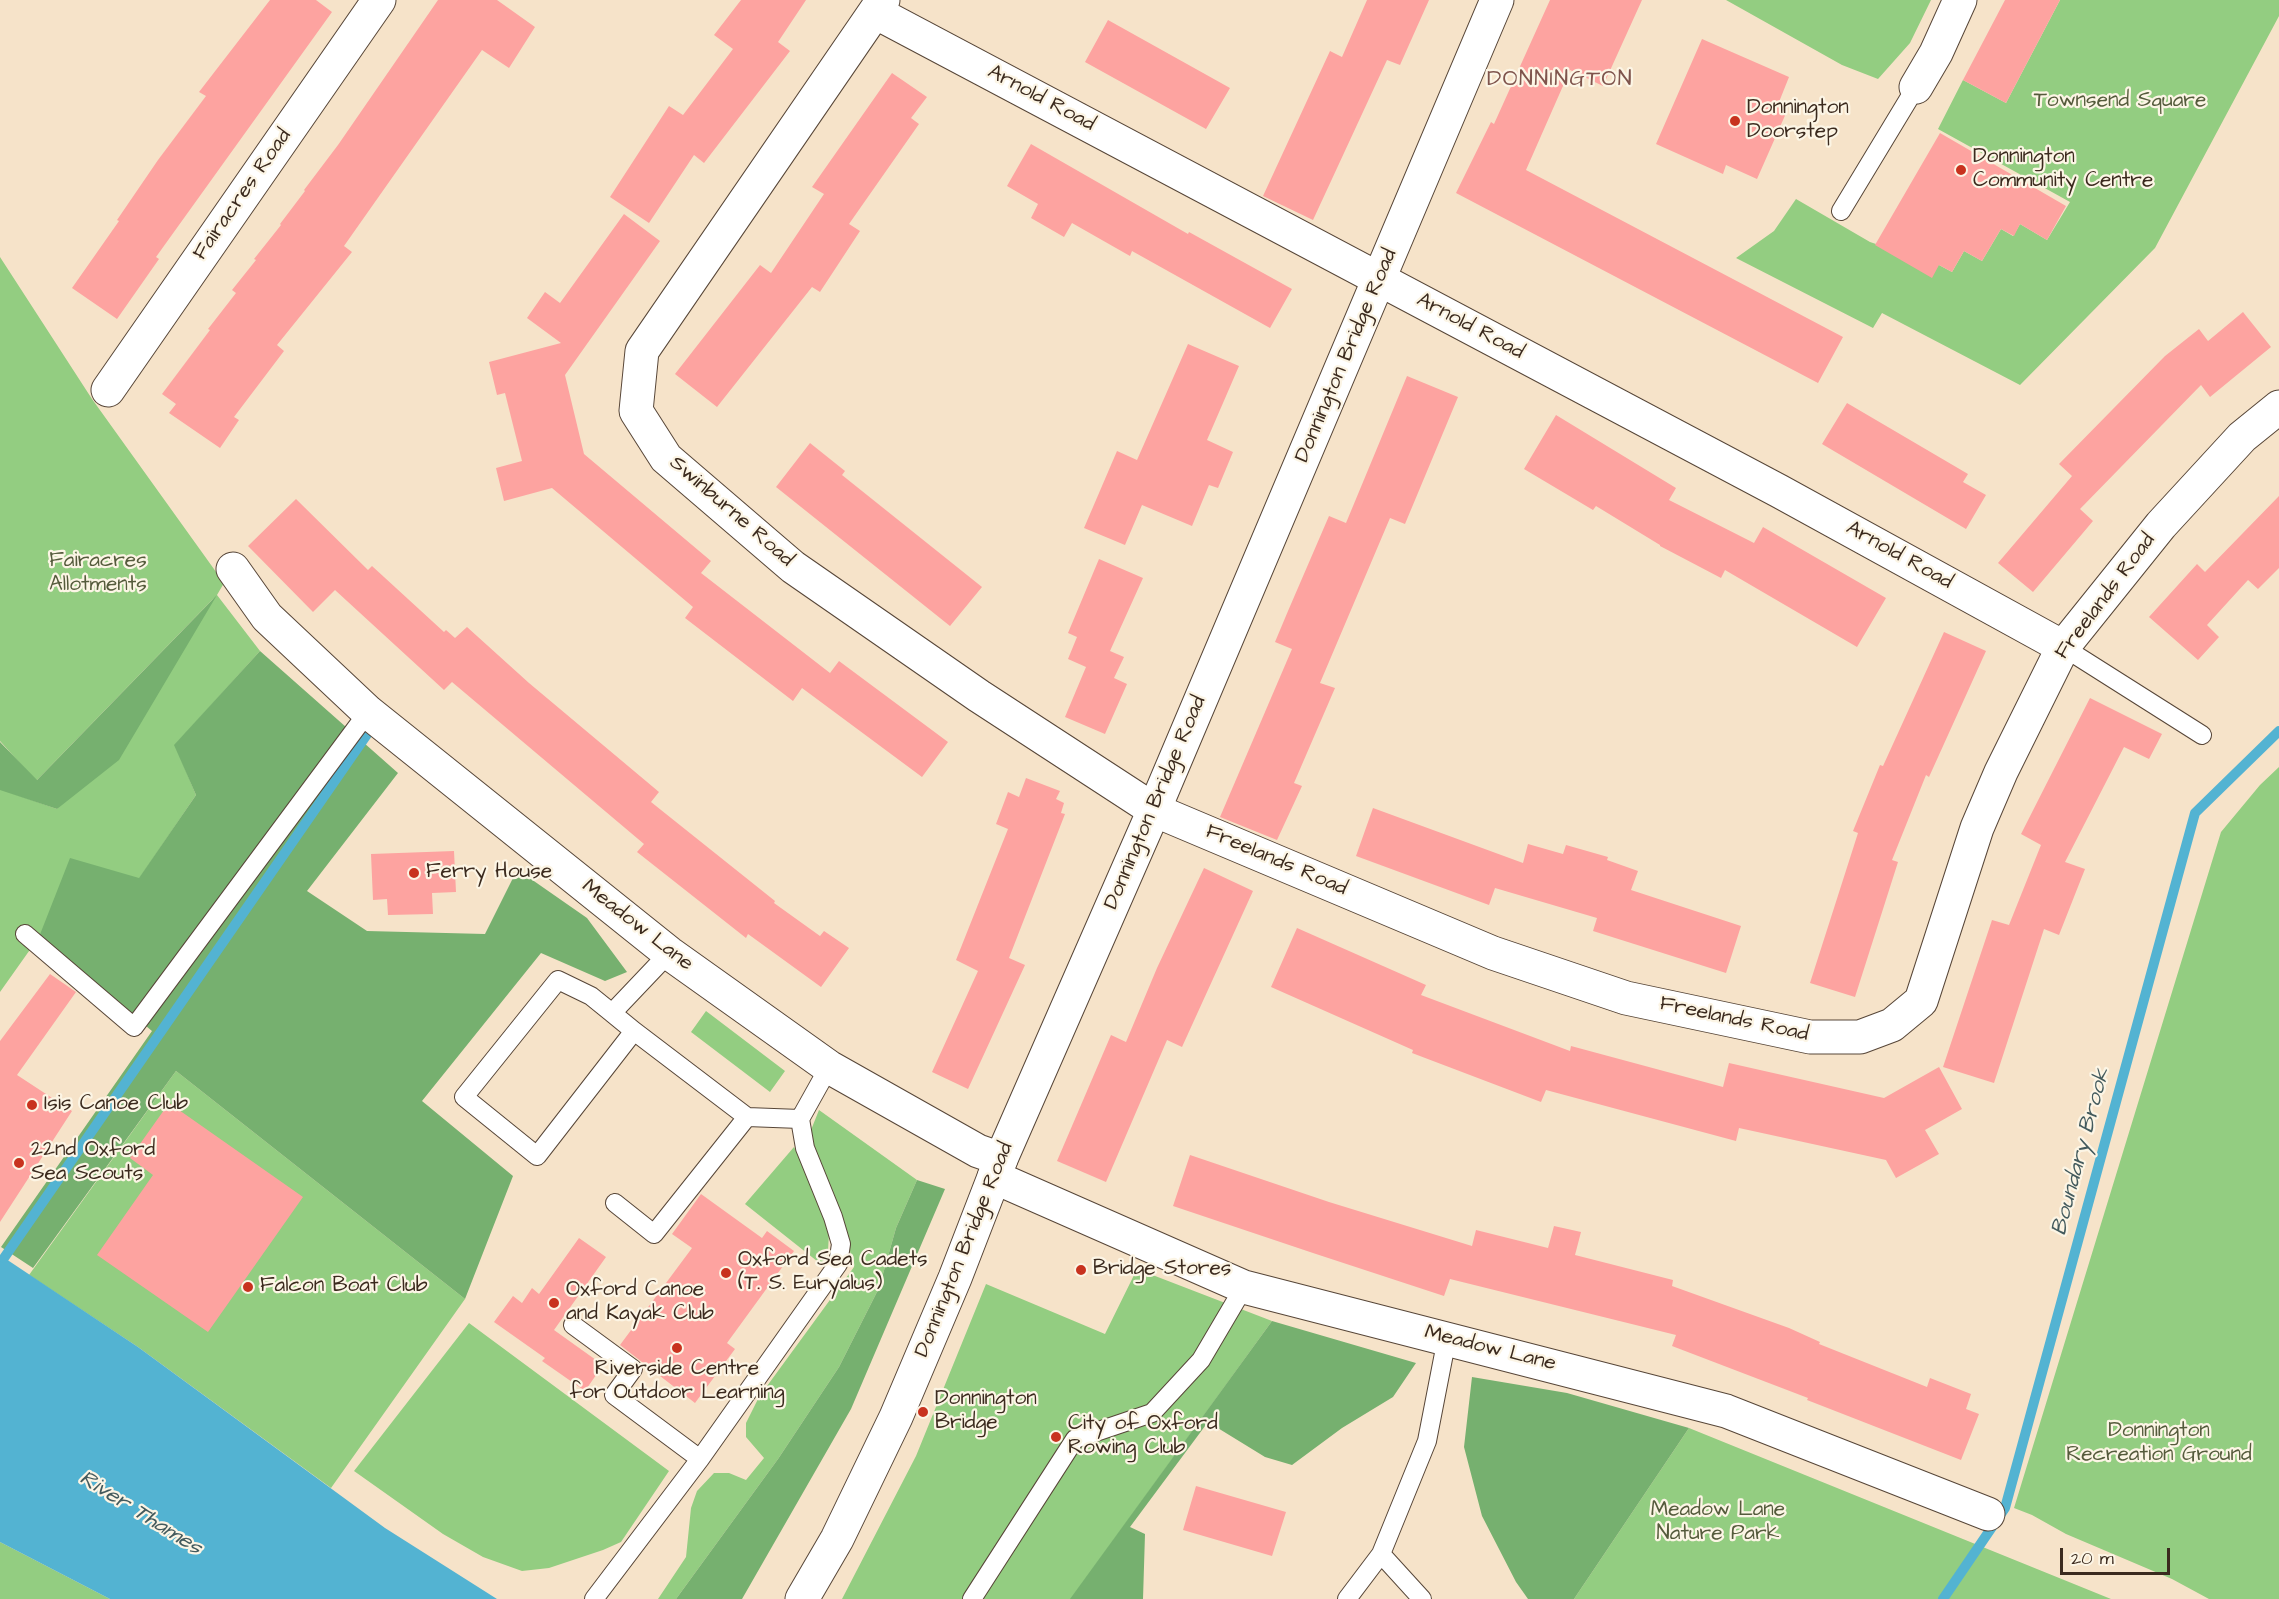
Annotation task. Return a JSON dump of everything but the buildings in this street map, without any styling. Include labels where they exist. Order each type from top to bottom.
[{"type":"street","name":"Fairacres Road","points":[[108,390],[379,0]]},
{"type":"street","name":"Donnington Bridge Road","points":[[802,1599],[837,1539],[896,1417],[955,1278],[998,1168],[1154,810],[1497,0]]},
{"type":"street","points":[[1916,87],[1936,53],[1960,0]]},
{"type":"street","name":"Arnold Road","points":[[879,6],[1779,491],[2063,647]]},
{"type":"street","name":"Swinburne Road","points":[[879,6],[642,351],[636,411],[666,458],[793,567],[979,696],[1154,810]]},
{"type":"street","name":"Freelands Road","points":[[1154,810],[1493,953],[1626,998],[1810,1037],[1860,1037],[1892,1025],[1921,1001],[1977,828],[2001,772],[2063,647],[2161,525],[2242,438],[2279,407]]},
{"type":"street","name":"Meadow Lane","points":[[233,569],[267,617],[368,712],[669,953],[829,1067],[978,1151],[1032,1192],[1244,1287],[1726,1411],[1988,1514]]},
{"type":"lane","points":[[1841,211],[1916,87]]},
{"type":"lane","points":[[2063,647],[2202,735]]},
{"type":"lane","points":[[25,934],[134,1027],[368,712]]},
{"type":"lane","points":[[612,1012],[669,953]]},
{"type":"lane","points":[[634,1031],[537,1156],[464,1097],[558,980],[591,996],[747,1117],[800,1119]]},
{"type":"lane","points":[[594,1599],[700,1459],[838,1264],[841,1244],[833,1217],[805,1148],[800,1119],[829,1067]]},
{"type":"lane","points":[[615,1203],[654,1234],[747,1117]]},
{"type":"lane","points":[[972,1599],[1075,1439],[1152,1413],[1201,1360],[1244,1287]]},
{"type":"lane","points":[[573,1325],[633,1369],[614,1395],[700,1459]]},
{"type":"lane","points":[[1347,1599],[1381,1554],[1426,1441],[1447,1338]]},
{"type":"lane","points":[[1381,1554],[1422,1599]]},
{"type":"green space","points":[[1726,0],[1931,0],[1910,43],[1878,79],[1842,65]]},
{"type":"green space","name":"Townsend Square","points":[[2060,0],[2279,0],[2279,16],[2155,248],[2020,385],[1882,313],[1873,328],[1736,258],[1774,231],[1796,199],[1870,242],[1939,265],[1952,272],[1964,251],[1982,261],[2001,229],[2013,236],[2020,224],[2047,240],[2070,202],[1938,129],[1963,80],[2006,103]]},
{"type":"green space","name":"Fairacres Allotments","points":[[0,257],[92,399],[224,583],[217,595],[260,651],[175,745],[196,795],[139,879],[39,937],[0,992],[0,789],[57,809],[214,598],[36,781],[0,741]]},
{"type":"green space","points":[[217,595],[119,760],[57,809],[0,790],[0,742],[37,780]]},
{"type":"green space","points":[[260,651],[398,773],[307,891],[367,931],[485,934],[514,876],[531,879],[587,918],[627,972],[605,981],[541,953],[422,1101],[513,1176],[465,1299],[176,1071],[33,1268],[1,1247],[152,1031],[39,937],[70,858],[139,878],[196,795],[174,745]]},
{"type":"green space","name":"Donnington Recreation Ground","points":[[2279,767],[2279,1599],[2209,1599],[2172,1579],[2066,1534],[2014,1508],[2221,832],[2260,785]]},
{"type":"green space","points":[[706,1011],[785,1071],[770,1092],[691,1032]]},
{"type":"green space","name":"Falcon Boat Club","points":[[176,1071],[465,1299],[331,1488],[138,1347],[29,1275]]},
{"type":"green space","points":[[819,1110],[917,1180],[896,1228],[879,1288],[839,1367],[778,1459],[676,1599],[658,1599],[686,1557],[691,1508],[697,1491],[714,1473],[729,1473],[746,1480],[764,1458],[746,1437],[746,1423],[759,1397],[854,1267],[839,1208],[809,1135]]},
{"type":"green space","points":[[794,1147],[815,1189],[829,1233],[828,1251],[822,1265],[745,1204]]},
{"type":"green space","points":[[917,1180],[945,1189],[851,1409],[742,1599],[676,1599],[778,1459],[839,1367],[879,1288],[896,1228]]},
{"type":"green space","name":"City of Oxford Rowing Club","points":[[1137,1269],[1272,1321],[1071,1599],[842,1599],[916,1456],[986,1284],[1105,1334]]},
{"type":"green space","points":[[1272,1321],[1416,1363],[1393,1397],[1342,1428],[1292,1465],[1265,1457],[1208,1422],[1130,1527],[1145,1534],[1143,1599],[1070,1599]]},
{"type":"green space","points":[[469,1323],[669,1471],[621,1542],[549,1568],[522,1571],[483,1557],[443,1534],[354,1471]]},
{"type":"green space","points":[[1472,1377],[1567,1393],[1689,1428],[1574,1599],[1528,1599],[1516,1582],[1482,1516],[1464,1447]]},
{"type":"green space","name":"Meadow Lane Nature Park","points":[[1689,1428],[2111,1599],[1574,1599]]},
{"type":"green space","points":[[0,1542],[110,1599],[0,1599]]},
{"type":"water","name":"River Thames","points":[[0,1255],[138,1347],[385,1528],[497,1599],[110,1599],[0,1542]]},
{"type":"waterway","name":"Boundary Brook","points":[[1943,1599],[2005,1508],[2195,813],[2279,731]]},
{"type":"waterway","points":[[4,1258],[368,733]]},
{"type":"place","name":"Donnington Doorstep","points":[[1735,121]]},
{"type":"place","name":"Donnington Community Centre","points":[[1961,170]]},
{"type":"place","name":"Ferry House","points":[[414,873]]},
{"type":"place","name":"Isis Canoe Club","points":[[32,1105]]},
{"type":"place","name":"22nd Oxford Sea Scouts","points":[[19,1163]]},
{"type":"place","name":"Bridge Stores","points":[[1081,1270]]},
{"type":"place","name":"Oxford Sea Cadets (T. S. Euryalus)","points":[[726,1273]]},
{"type":"place","name":"Falcon Boat Club","points":[[248,1287]]},
{"type":"place","name":"Oxford Canoe and Kayak Club","points":[[554,1303]]},
{"type":"place","name":"Riverside Centre for Outdoor Learning","points":[[677,1348]]},
{"type":"place","name":"Donnington Bridge","points":[[923,1412]]},
{"type":"place","name":"City of Oxford Rowing Club","points":[[1056,1437]]},
{"type":"district","name":"DONNINGTON","points":[[1560,80]]}]
